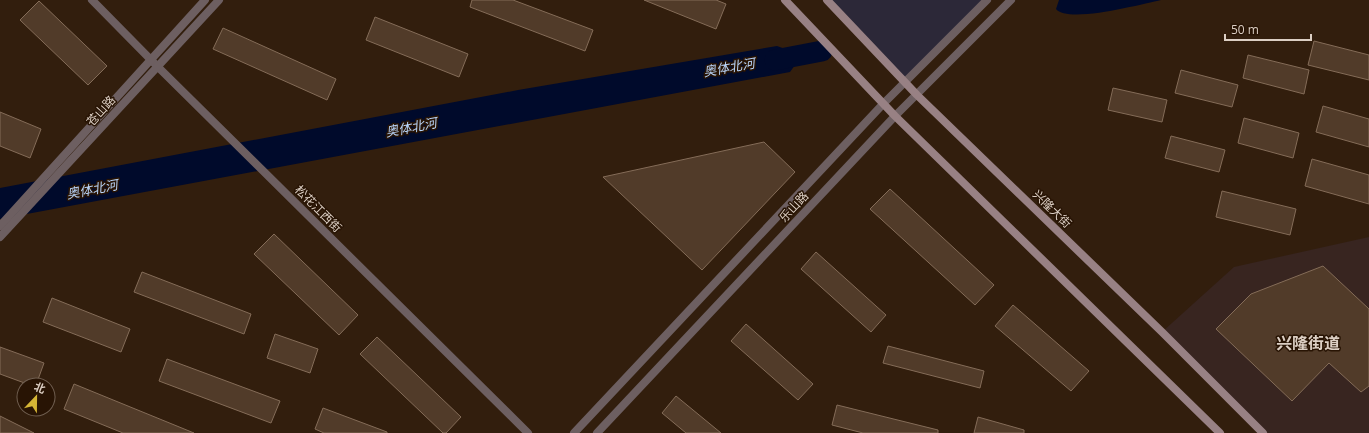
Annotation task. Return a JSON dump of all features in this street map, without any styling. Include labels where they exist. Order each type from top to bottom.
[{"type":"main road","points":[[785,0],[895,116],[1220,433]]},
{"type":"main road","name":"兴隆大街","points":[[827,0],[917,95],[1162,332],[1263,433]]},
{"type":"street","name":"松花江西街","points":[[92,0],[150,60],[528,433]]},
{"type":"street","name":"苍山路","points":[[0,226],[205,0]]},
{"type":"street","name":"苍山路","points":[[0,237],[219,0]]},
{"type":"street","name":"乐山路","points":[[574,433],[884,103],[987,0]]},
{"type":"street","name":"乐山路","points":[[597,433],[895,116],[1011,0]]},
{"type":"shaded area","points":[[823,0],[986,0],[904,85]]},
{"type":"shaded area","points":[[1369,237],[1369,433],[1263,433],[1162,332],[1234,267]]},
{"type":"water","points":[[1059,0],[1161,0],[1106,12],[1075,14],[1063,13],[1056,9]]},
{"type":"water","points":[[777,46],[802,55],[790,72],[0,219],[0,188],[518,90]]},
{"type":"building","points":[[472,0],[513,0],[593,30],[585,51],[470,7]]},
{"type":"building","points":[[644,0],[716,0],[726,4],[716,29]]},
{"type":"building","points":[[39,1],[107,66],[88,85],[20,20]]},
{"type":"building","points":[[375,17],[468,54],[459,77],[366,40]]},
{"type":"building","points":[[223,28],[336,79],[327,100],[213,49]]},
{"type":"building","points":[[1314,41],[1369,55],[1369,80],[1308,65]]},
{"type":"building","points":[[1248,55],[1309,70],[1304,94],[1243,78]]},
{"type":"building","points":[[1181,70],[1238,85],[1232,107],[1175,93]]},
{"type":"building","points":[[1113,88],[1167,100],[1162,122],[1108,110]]},
{"type":"building","points":[[1323,106],[1369,119],[1369,147],[1316,132]]},
{"type":"building","points":[[0,112],[41,129],[30,158],[0,146]]},
{"type":"building","points":[[1244,118],[1299,133],[1293,158],[1238,143]]},
{"type":"building","points":[[1171,136],[1225,150],[1219,172],[1165,158]]},
{"type":"building","points":[[764,142],[795,172],[702,270],[603,177]]},
{"type":"building","points":[[1312,159],[1369,175],[1369,204],[1305,186]]},
{"type":"building","points":[[890,189],[994,285],[975,305],[870,209]]},
{"type":"building","points":[[1222,191],[1296,209],[1290,235],[1216,217]]},
{"type":"building","points":[[274,234],[358,315],[339,335],[254,254]]},
{"type":"building","points":[[816,252],[886,315],[871,332],[801,269]]},
{"type":"building","points":[[1323,266],[1369,309],[1369,386],[1361,392],[1329,363],[1292,401],[1216,329],[1251,294]]},
{"type":"building","points":[[142,272],[251,314],[244,334],[134,292]]},
{"type":"building","points":[[52,298],[130,329],[121,352],[43,322]]},
{"type":"building","points":[[1013,305],[1089,371],[1071,391],[995,326]]},
{"type":"building","points":[[746,324],[813,384],[798,400],[731,341]]},
{"type":"building","points":[[275,334],[318,349],[310,373],[267,358]]},
{"type":"building","points":[[377,337],[461,417],[446,433],[443,433],[360,354]]},
{"type":"building","points":[[888,346],[984,371],[980,388],[883,363]]},
{"type":"building","points":[[0,347],[44,363],[39,377],[16,377],[16,380],[0,374]]},
{"type":"building","points":[[167,359],[280,401],[271,423],[159,381]]},
{"type":"building","points":[[74,384],[194,433],[123,433],[64,409]]},
{"type":"building","points":[[676,396],[721,433],[686,433],[662,413]]},
{"type":"building","points":[[837,405],[938,430],[938,433],[863,433],[832,425]]},
{"type":"building","points":[[323,408],[387,433],[324,433],[315,429]]},
{"type":"building","points":[[0,416],[34,433],[0,433]]},
{"type":"building","points":[[978,417],[1024,430],[1024,433],[974,433]]},
{"type":"waterway","name":"奥体北河","points":[[775,60],[822,51]]},
{"type":"district","name":"兴隆街道","points":[[1308,343]]}]
